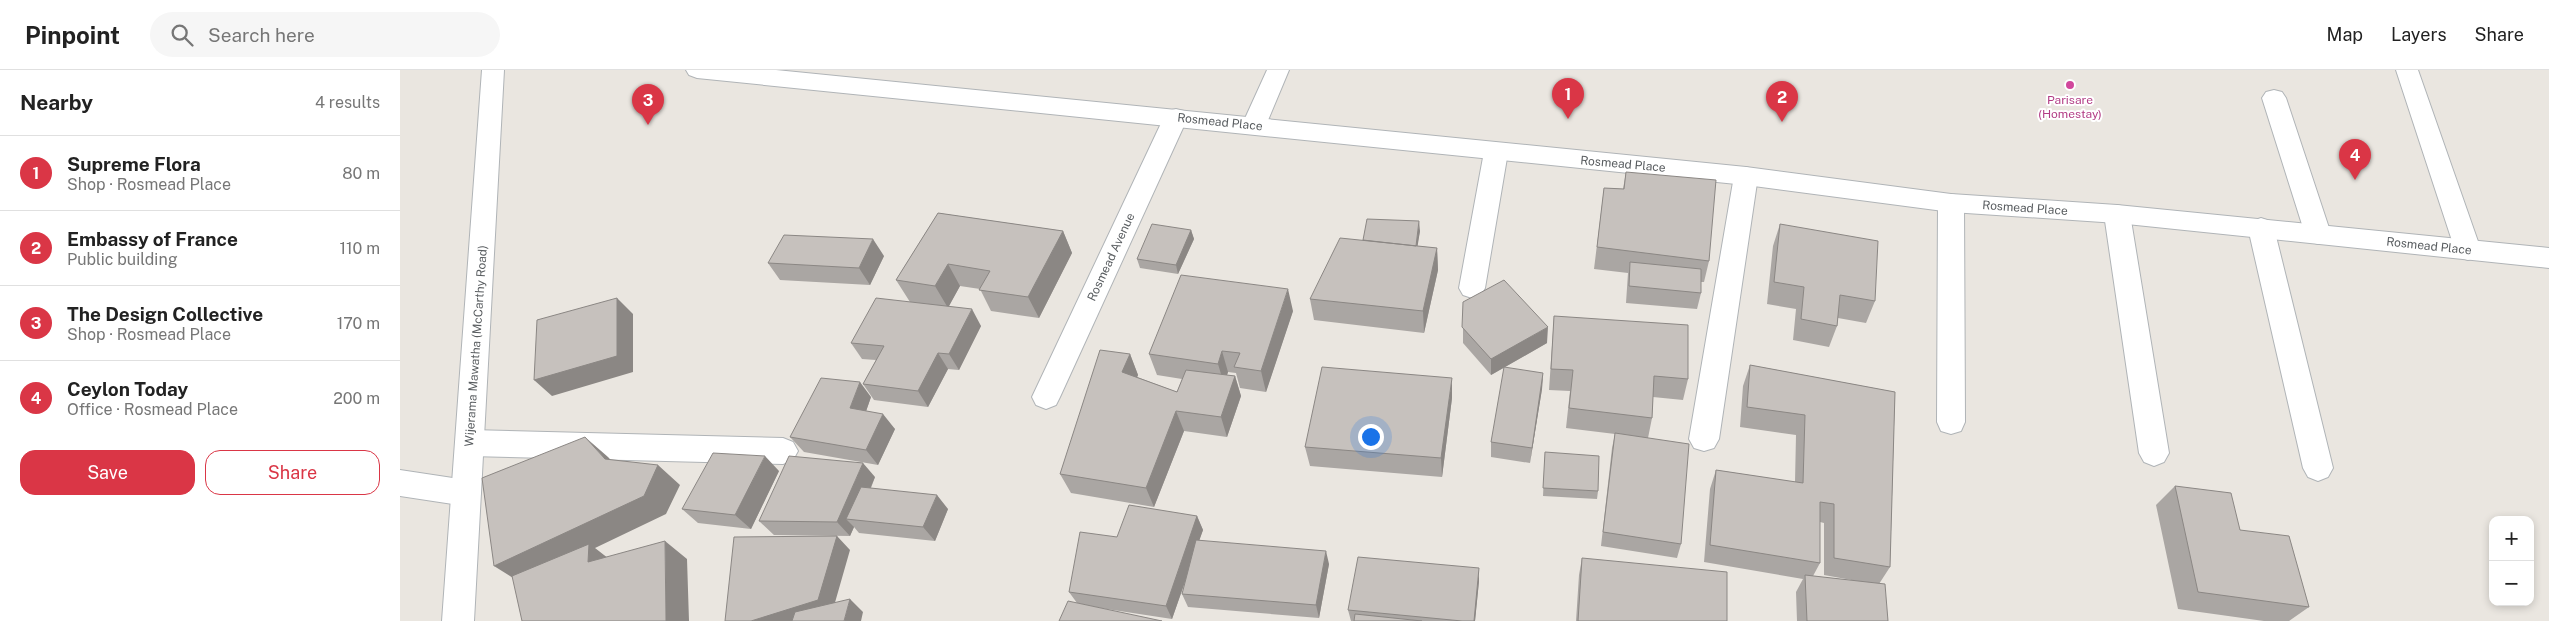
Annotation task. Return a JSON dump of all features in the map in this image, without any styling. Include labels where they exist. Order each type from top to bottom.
[{"type":"street","name":"Wijerama Mawatha (McCarthy Road)","points":[[458,621],[493,70]]},
{"type":"street","name":"Rosmead Place","points":[[697,70],[782,74],[1496,152],[1746,176],[1951,203],[2117,214],[2549,258]]},
{"type":"street","points":[[1254,125],[1278,70]]},
{"type":"street","points":[[2407,70],[2468,250]]},
{"type":"street","points":[[2274,98],[2318,234]]},
{"type":"street","name":"Rosmead Avenue","points":[[1046,397],[1176,117]]},
{"type":"street","points":[[1472,288],[1496,152]]},
{"type":"street","points":[[1704,439],[1746,176]]},
{"type":"street","points":[[1951,203],[1951,422]]},
{"type":"street","points":[[2117,214],[2154,453]]},
{"type":"street","points":[[2261,228],[2318,468]]},
{"type":"street","points":[[470,443],[783,451]]},
{"type":"street","points":[[400,483],[466,493]]},
{"type":"building","points":[[1626,172],[1716,180],[1709,261],[1597,247],[1604,188],[1624,189]]},
{"type":"building","points":[[938,213],[1063,231],[1028,297],[979,290],[990,271],[948,264],[935,286],[896,280]]},
{"type":"building","points":[[1367,219],[1419,221],[1416,246],[1363,240]]},
{"type":"building","points":[[1152,224],[1191,230],[1176,265],[1137,259]]},
{"type":"building","points":[[1780,224],[1878,241],[1875,301],[1840,295],[1837,326],[1801,319],[1804,287],[1774,282]]},
{"type":"building","points":[[784,235],[873,239],[859,268],[768,263]]},
{"type":"building","points":[[1340,238],[1437,248],[1423,311],[1310,299]]},
{"type":"building","points":[[1630,262],[1701,269],[1701,293],[1629,286]]},
{"type":"building","points":[[1181,275],[1288,289],[1261,371],[1234,367],[1240,353],[1222,351],[1218,364],[1149,354]]},
{"type":"building","points":[[1504,280],[1548,327],[1491,359],[1462,327],[1463,302]]},
{"type":"building","points":[[617,298],[617,356],[534,380],[537,320]]},
{"type":"building","points":[[876,298],[972,309],[949,354],[938,353],[918,391],[863,384],[884,346],[851,343]]},
{"type":"building","points":[[1554,316],[1688,325],[1688,379],[1654,376],[1652,418],[1569,408],[1573,370],[1551,369]]},
{"type":"building","points":[[1100,350],[1130,354],[1122,372],[1177,392],[1186,370],[1235,376],[1221,417],[1176,411],[1146,488],[1060,474]]},
{"type":"building","points":[[1750,365],[1895,392],[1890,567],[1834,558],[1834,504],[1820,502],[1820,563],[1710,545],[1716,470],[1803,483],[1805,415],[1747,407]]},
{"type":"building","points":[[1322,367],[1452,378],[1441,458],[1305,447]]},
{"type":"building","points":[[1504,367],[1543,373],[1532,448],[1491,442]]},
{"type":"building","points":[[821,378],[860,382],[850,408],[883,414],[866,450],[790,437]]},
{"type":"building","points":[[1615,433],[1689,444],[1681,544],[1603,532]]},
{"type":"building","points":[[585,437],[605,459],[658,465],[644,496],[494,566],[482,478]]},
{"type":"building","points":[[1545,452],[1599,456],[1598,491],[1543,488]]},
{"type":"building","points":[[713,453],[765,456],[735,515],[682,509]]},
{"type":"building","points":[[789,456],[863,463],[837,522],[759,521]]},
{"type":"building","points":[[2175,486],[2231,493],[2240,530],[2289,536],[2309,607],[2198,592]]},
{"type":"building","points":[[861,487],[937,495],[923,527],[846,519]]},
{"type":"building","points":[[1129,505],[1197,516],[1166,606],[1069,592],[1080,532],[1117,537]]},
{"type":"building","points":[[837,536],[818,600],[751,621],[725,621],[734,537]]},
{"type":"building","points":[[1196,540],[1326,551],[1316,605],[1182,594]]},
{"type":"building","points":[[665,541],[666,621],[522,621],[512,576],[589,544],[588,562]]},
{"type":"building","points":[[1358,557],[1479,568],[1474,621],[1348,610]]},
{"type":"building","points":[[1582,558],[1727,572],[1727,621],[1578,621]]},
{"type":"building","points":[[1805,575],[1885,584],[1888,621],[1807,621]]},
{"type":"building","points":[[850,599],[844,621],[792,621],[795,612]]},
{"type":"building","points":[[1068,601],[1162,621],[1059,621]]},
{"type":"building","points":[[1355,614],[1422,621],[1354,621]]},
{"type":"place","name":"Parisare (Homestay)","points":[[2070,85]]},
{"type":"place","name":"Supreme Flora","points":[[1568,119]]},
{"type":"place","name":"Embassy of France","points":[[1782,122]]},
{"type":"place","name":"The Design Collective","points":[[648,125]]},
{"type":"place","name":"Ceylon Today","points":[[2355,180]]}]
